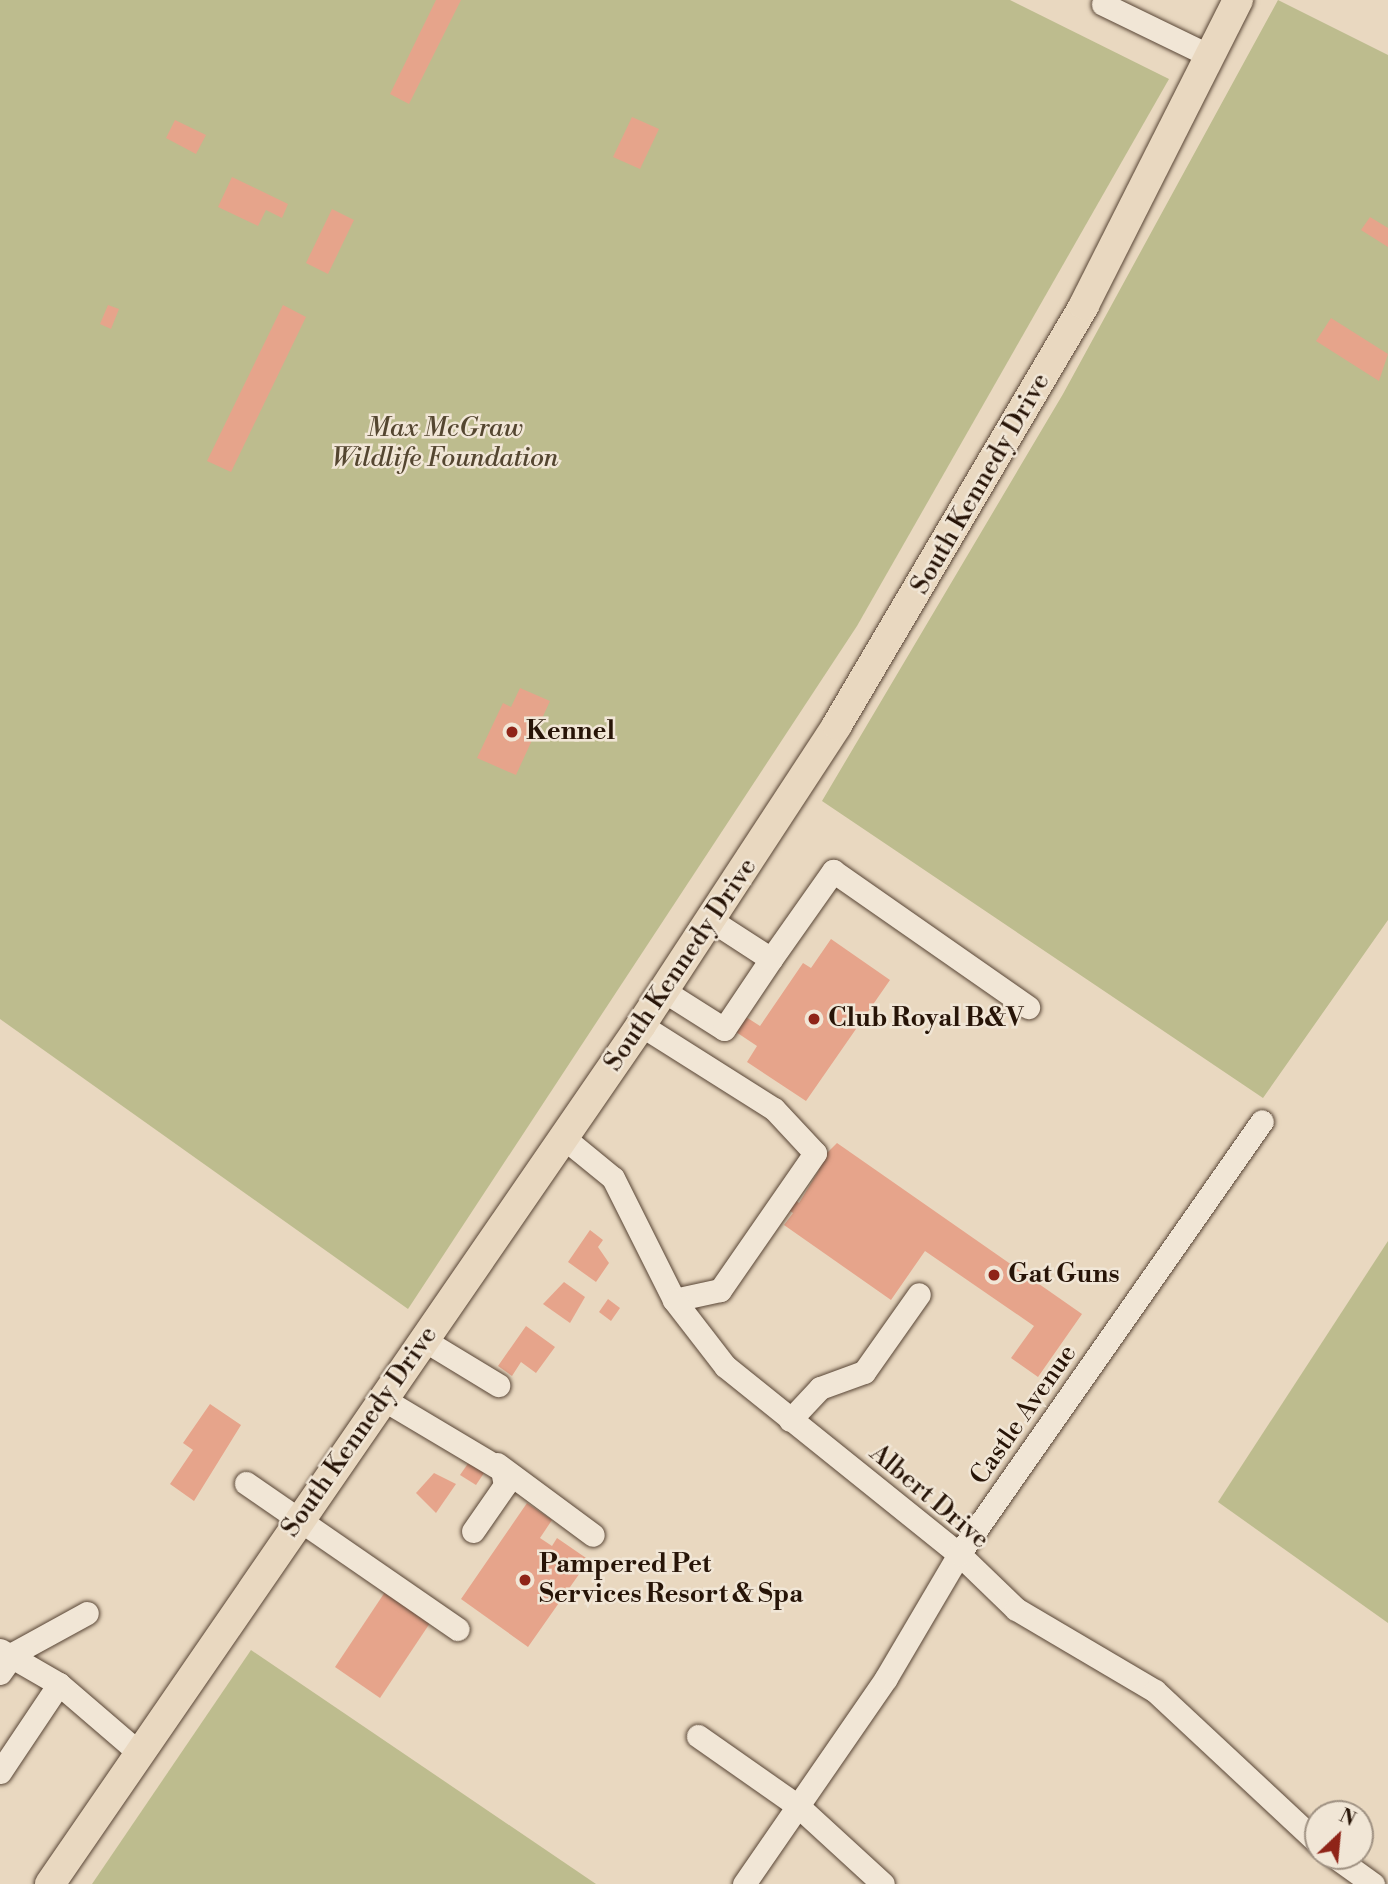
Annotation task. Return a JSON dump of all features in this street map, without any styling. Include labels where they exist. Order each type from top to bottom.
[{"type":"main road","name":"South Kennedy Drive","points":[[50,1884],[138,1752],[641,1025],[711,920],[947,546],[1098,279],[1238,0]]},
{"type":"street","points":[[1103,4],[1210,56]]},
{"type":"street","points":[[664,990],[724,1030],[833,871],[1028,1007]]},
{"type":"street","points":[[711,920],[771,959]]},
{"type":"street","points":[[687,1049],[706,1018]]},
{"type":"street","points":[[641,1025],[687,1049],[774,1109],[815,1153],[720,1290],[674,1300]]},
{"type":"street","name":"Castle Avenue","points":[[744,1884],[886,1678],[959,1554],[1262,1121]]},
{"type":"street","name":"Albert Drive","points":[[564,1138],[614,1178],[674,1300],[711,1352],[790,1420],[959,1554],[1042,1627],[1156,1692],[1304,1830]]},
{"type":"street","points":[[790,1420],[820,1388],[864,1372],[919,1294]]},
{"type":"street","points":[[424,1340],[498,1385]]},
{"type":"street","points":[[383,1399],[492,1460],[593,1535]]},
{"type":"street","points":[[473,1531],[505,1485],[492,1460]]},
{"type":"street","points":[[246,1483],[458,1629]]},
{"type":"street","points":[[0,1673],[7,1652],[87,1613]]},
{"type":"street","points":[[7,1652],[59,1684],[138,1752]]},
{"type":"street","points":[[0,1772],[59,1684]]},
{"type":"street","points":[[698,1736],[798,1806],[883,1884]]},
{"type":"street","points":[[1354,1870],[1373,1884]]},
{"type":"green space","name":"Max McGraw Wildlife Foundation","points":[[0,0],[1010,0],[1169,79],[857,626],[408,1309],[0,1019]]},
{"type":"green space","points":[[1278,0],[1388,55],[1388,920],[1263,1098],[822,801],[1063,394]]},
{"type":"green space","points":[[1388,1241],[1388,1623],[1218,1502]]},
{"type":"green space","points":[[251,1650],[596,1884],[92,1884]]},
{"type":"building","points":[[436,0],[461,0],[409,104],[390,94]]},
{"type":"building","points":[[632,117],[659,129],[640,169],[613,157]]},
{"type":"building","points":[[175,120],[206,135],[196,154],[166,138]]},
{"type":"building","points":[[232,177],[288,204],[282,218],[266,210],[258,226],[218,207]]},
{"type":"building","points":[[332,209],[354,220],[328,274],[306,263]]},
{"type":"building","points":[[1370,217],[1388,228],[1388,247],[1361,230]]},
{"type":"building","points":[[108,305],[119,309],[111,329],[100,324]]},
{"type":"building","points":[[283,305],[306,317],[231,472],[207,461]]},
{"type":"building","points":[[1331,318],[1388,354],[1379,381],[1316,341]]},
{"type":"building","name":"Kennel","points":[[520,688],[550,701],[516,775],[477,758],[503,703],[511,707]]},
{"type":"building","name":"Club Royal B&V","points":[[831,939],[890,980],[806,1101],[747,1062],[757,1046],[736,1032],[746,1017],[760,1026],[803,963],[811,968]]},
{"type":"building","name":"Gat Guns","points":[[837,1143],[1082,1314],[1038,1377],[1011,1358],[1034,1326],[925,1251],[891,1300],[784,1225],[793,1213],[787,1209],[794,1199],[799,1203],[819,1170],[814,1166]]},
{"type":"building","points":[[590,1230],[603,1240],[598,1247],[609,1263],[596,1282],[568,1262]]},
{"type":"building","points":[[564,1282],[585,1297],[570,1323],[543,1304]]},
{"type":"building","points":[[608,1299],[620,1308],[611,1321],[599,1312]]},
{"type":"building","points":[[526,1326],[555,1347],[536,1373],[521,1362],[512,1376],[498,1366]]},
{"type":"building","points":[[210,1404],[241,1425],[194,1501],[170,1484],[193,1450],[183,1443]]},
{"type":"building","points":[[469,1462],[484,1473],[476,1485],[460,1475]]},
{"type":"building","points":[[434,1473],[456,1484],[436,1513],[416,1493]]},
{"type":"building","name":"Pampered Pet Services Resort & Spa","points":[[527,1503],[552,1520],[540,1538],[552,1546],[557,1538],[589,1560],[528,1647],[461,1599]]},
{"type":"building","points":[[387,1589],[432,1620],[380,1698],[335,1667]]},
{"type":"place","name":"Kennel","points":[[512,732]]},
{"type":"place","name":"Club Royal B&V","points":[[814,1019]]},
{"type":"place","name":"Gat Guns","points":[[994,1275]]},
{"type":"place","name":"Pampered Pet Services Resort & Spa","points":[[525,1580]]}]
